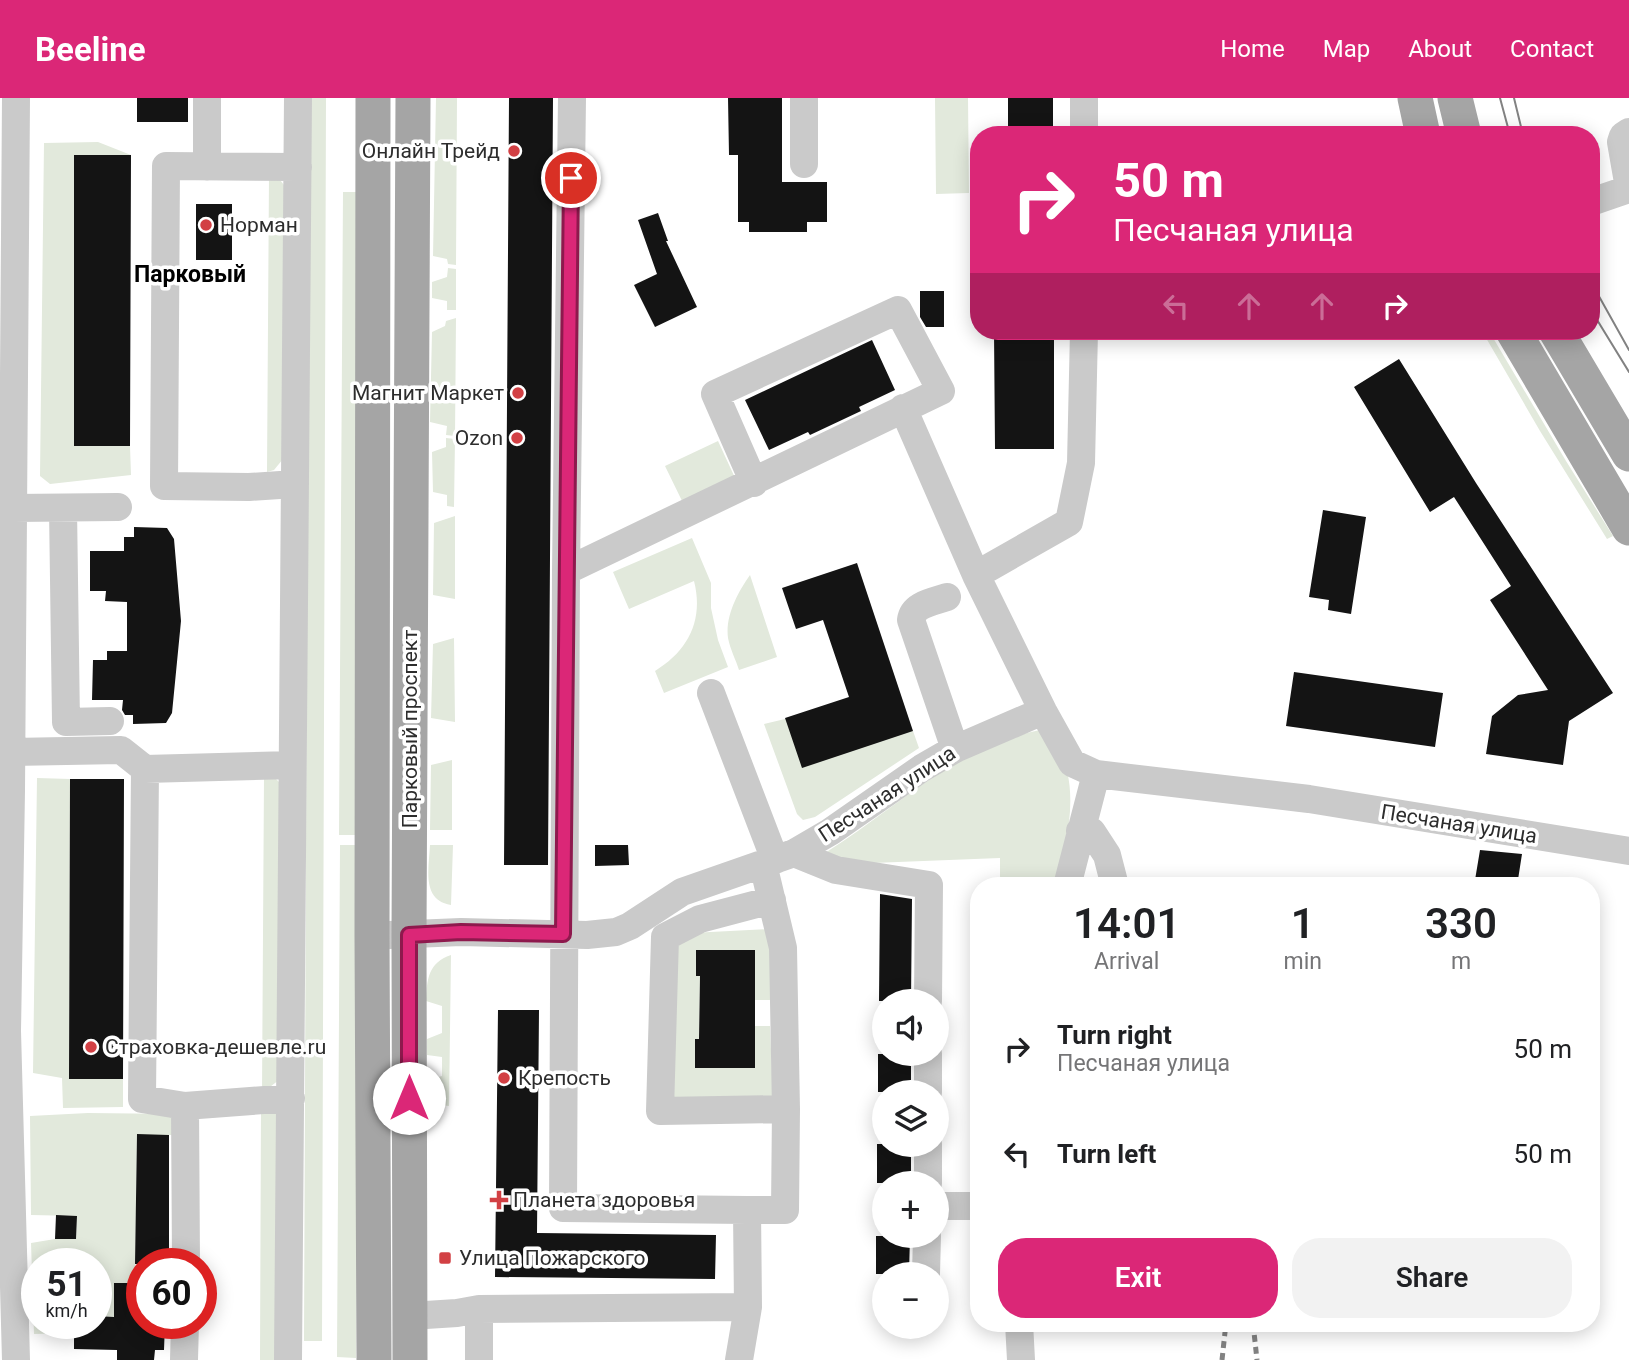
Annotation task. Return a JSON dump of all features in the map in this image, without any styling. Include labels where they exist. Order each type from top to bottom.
[{"type":"main road","name":"Парковый проспект","points":[[373,98],[374,1360]]},
{"type":"main road","name":"Парковый проспект","points":[[410,1360],[413,98]]},
{"type":"main road","points":[[1415,98],[1421,126]]},
{"type":"main road","points":[[1455,98],[1462,126]]},
{"type":"main road","points":[[1518,340],[1629,528]]},
{"type":"main road","points":[[1561,340],[1629,454]]},
{"type":"street","points":[[16,98],[6,468],[13,508],[11,752],[5,787],[6,1031],[16,1360]]},
{"type":"street","points":[[207,98],[208,166]]},
{"type":"street","points":[[288,1360],[298,98]]},
{"type":"street","points":[[572,98],[563,934],[563,1208],[785,1210],[783,948],[772,900],[777,859],[711,693]]},
{"type":"street","points":[[804,98],[804,164]]},
{"type":"street","points":[[1084,98],[1084,126]]},
{"type":"street","points":[[1600,199],[1629,188],[1620,142],[1629,132]]},
{"type":"street","points":[[295,484],[164,486],[166,166],[298,167]]},
{"type":"street","points":[[566,571],[754,483],[941,391],[898,310],[715,394],[754,483]]},
{"type":"street","points":[[976,576],[1069,522],[1081,463],[1084,340]]},
{"type":"street","points":[[903,408],[976,576],[1043,711]]},
{"type":"street","points":[[13,508],[118,507]]},
{"type":"street","points":[[62,508],[66,722],[110,721]]},
{"type":"street","points":[[947,597],[916,608],[911,621],[955,749]]},
{"type":"street","name":"Песчаная улица","points":[[372,935],[616,932],[630,926],[682,892],[777,859],[830,832],[922,768],[955,749],[1043,711],[1072,763],[1096,774],[1309,799],[1629,851]]},
{"type":"street","points":[[11,752],[121,750],[145,769],[292,765]]},
{"type":"street","points":[[145,769],[142,1099],[185,1106],[291,1098]]},
{"type":"street","points":[[1069,877],[1096,774]]},
{"type":"street","points":[[1080,831],[1092,832],[1107,855],[1113,877]]},
{"type":"street","points":[[777,859],[929,885],[929,989]]},
{"type":"street","points":[[772,900],[700,919],[666,937],[660,1111],[786,1109]]},
{"type":"street","points":[[185,1106],[186,1248]]},
{"type":"street","points":[[949,1206],[970,1206]]},
{"type":"street","points":[[739,1360],[748,1307],[747,1210]]},
{"type":"street","points":[[410,1316],[480,1310],[748,1307]]},
{"type":"street","points":[[479,1360],[480,1310]]},
{"type":"street","points":[[1019,1332],[1021,1360]]},
{"type":"street","points":[[184,1360],[185,1339]]},
{"type":"shaded area","points":[[309,98],[326,98],[322,1341],[304,1341]]},
{"type":"shaded area","points":[[436,98],[457,98],[456,265],[448,264],[447,259],[433,256]]},
{"type":"shaded area","points":[[935,98],[968,98],[969,193],[936,194]]},
{"type":"shaded area","points":[[98,142],[131,155],[74,155],[75,446],[130,446],[131,475],[50,484],[40,476],[44,143]]},
{"type":"shaded area","points":[[269,175],[284,185],[283,459],[274,470],[267,472]]},
{"type":"shaded area","points":[[343,192],[364,192],[360,835],[339,835]]},
{"type":"shaded area","points":[[448,268],[456,269],[456,310],[447,310],[447,301],[432,298],[432,282],[447,277]]},
{"type":"shaded area","points":[[456,318],[455,436],[446,435],[447,426],[430,422],[432,332],[445,326],[446,321]]},
{"type":"shaded area","points":[[1487,340],[1494,340],[1613,536],[1607,539]]},
{"type":"shaded area","points":[[446,438],[455,439],[454,507],[447,506],[447,495],[433,492],[432,452],[446,447]]},
{"type":"shaded area","points":[[718,441],[736,480],[684,505],[665,466]]},
{"type":"shaded area","points":[[455,516],[455,599],[433,595],[434,523]]},
{"type":"shaded area","points":[[692,538],[711,583],[711,608],[718,640],[728,667],[664,693],[655,671],[676,654],[691,633],[697,609],[694,581],[629,609],[613,572]]},
{"type":"shaded area","points":[[750,575],[777,657],[739,670],[728,638],[728,621],[737,597]]},
{"type":"shaded area","points":[[454,638],[455,722],[431,718],[433,644]]},
{"type":"shaded area","points":[[785,719],[913,731],[919,748],[815,817],[803,820],[797,814],[764,724]]},
{"type":"shaded area","points":[[1040,730],[1063,761],[1067,771],[1070,814],[1057,877],[1000,877],[1000,858],[847,864],[825,853],[927,781],[980,750]]},
{"type":"shaded area","points":[[452,760],[452,830],[430,830],[431,765]]},
{"type":"shaded area","points":[[264,776],[280,783],[279,1080],[262,1093]]},
{"type":"shaded area","points":[[37,778],[70,779],[69,1078],[123,1079],[123,1107],[63,1108],[62,1078],[33,1073]]},
{"type":"shaded area","points":[[340,845],[359,845],[356,1358],[337,1357]]},
{"type":"shaded area","points":[[430,845],[453,845],[451,905],[441,902],[431,890],[428,873]]},
{"type":"shaded area","points":[[770,929],[770,1000],[755,1000],[755,950],[696,950],[696,975],[700,976],[699,1039],[695,1068],[755,1068],[755,1026],[770,1026],[773,1098],[667,1102],[670,943],[691,933]]},
{"type":"shaded area","points":[[451,955],[449,1106],[440,1105],[440,1096],[426,1093],[430,1081],[442,1076],[442,1057],[427,1055],[427,1039],[442,1033],[442,1006],[426,1001],[433,967]]},
{"type":"shaded area","points":[[261,1104],[276,1113],[279,1360],[260,1360]]},
{"type":"shaded area","points":[[88,1113],[179,1114],[178,1135],[137,1135],[135,1248],[126,1248],[126,1283],[114,1283],[114,1317],[112,1248],[31,1248],[31,1243],[76,1239],[77,1216],[31,1215],[30,1116]]},
{"type":"building","points":[[137,98],[188,98],[188,122],[137,122]]},
{"type":"building","points":[[509,98],[553,98],[548,865],[504,865]]},
{"type":"building","points":[[728,98],[782,98],[782,182],[827,182],[827,222],[807,222],[807,232],[749,232],[749,222],[738,222],[738,155],[729,155]]},
{"type":"building","points":[[1008,98],[1053,98],[1053,126],[1008,126]]},
{"type":"building","points":[[74,155],[131,155],[130,446],[74,446]]},
{"type":"building","points":[[196,204],[232,204],[232,260],[196,260]]},
{"type":"building","points":[[658,213],[666,241],[697,307],[655,327],[634,285],[657,274],[638,220]]},
{"type":"building","points":[[920,291],[944,291],[944,327],[926,327],[920,317]]},
{"type":"building","points":[[872,340],[895,390],[859,407],[861,411],[810,435],[808,432],[769,450],[745,400]]},
{"type":"building","points":[[994,340],[1054,340],[1054,449],[995,449]]},
{"type":"building","points":[[1399,359],[1613,693],[1569,721],[1563,765],[1486,754],[1492,716],[1518,695],[1548,690],[1490,600],[1511,586],[1454,497],[1430,512],[1354,387]]},
{"type":"building","points":[[1323,510],[1366,517],[1351,614],[1328,610],[1329,600],[1309,597]]},
{"type":"building","points":[[134,527],[167,528],[174,539],[181,621],[172,713],[166,723],[133,724],[133,715],[125,715],[122,710],[123,700],[92,700],[93,660],[107,660],[107,651],[127,651],[127,602],[105,601],[106,591],[90,591],[90,551],[124,551],[124,537],[134,537]]},
{"type":"building","points":[[857,563],[913,731],[802,768],[785,718],[849,697],[823,620],[796,629],[782,588]]},
{"type":"building","points":[[1294,672],[1443,693],[1435,747],[1286,726]]},
{"type":"building","points":[[70,779],[124,779],[123,1079],[69,1079]]},
{"type":"building","points":[[595,845],[628,845],[629,865],[595,866]]},
{"type":"building","points":[[1480,850],[1522,854],[1518,877],[1476,877]]},
{"type":"building","points":[[880,894],[912,899],[911,989],[879,989]]},
{"type":"building","points":[[696,950],[755,950],[755,1068],[695,1068],[695,1039],[699,1039],[700,976],[696,976]]},
{"type":"building","points":[[498,1010],[539,1010],[537,1233],[716,1235],[715,1279],[495,1277]]},
{"type":"building","points":[[878,1066],[911,1066],[911,1080],[878,1080]]},
{"type":"building","points":[[137,1134],[169,1135],[169,1248],[135,1248]]},
{"type":"building","points":[[877,1157],[911,1157],[911,1171],[877,1171]]},
{"type":"building","points":[[56,1215],[77,1216],[76,1239],[55,1239]]},
{"type":"building","points":[[876,1248],[910,1248],[909,1262],[876,1262]]},
{"type":"building","points":[[114,1283],[126,1283],[126,1339],[164,1339],[164,1350],[155,1350],[154,1360],[117,1360],[117,1350],[74,1349],[74,1339],[112,1339]]},
{"type":"tram line","points":[[1500,98],[1508,126]]},
{"type":"tram line","points":[[1514,98],[1521,126]]},
{"type":"tram line","points":[[1600,298],[1629,350]]},
{"type":"tram line","points":[[1600,325],[1629,372]]},
{"type":"railway","points":[[1222,1360],[1225,1332]]},
{"type":"railway","points":[[1254,1332],[1257,1360]]},
{"type":"place","name":"Онлайн Трейд","points":[[514,151]]},
{"type":"place","name":"Норман","points":[[206,225]]},
{"type":"place","name":"Магнит Маркет","points":[[518,393]]},
{"type":"place","name":"Ozon","points":[[517,438]]},
{"type":"place","name":"Страховка-дешевле.ru","points":[[91,1047]]},
{"type":"place","name":"Крепость","points":[[504,1078]]},
{"type":"place","name":"Планета здоровья","points":[[499,1200]]},
{"type":"place","name":"Улица Пожарского","points":[[445,1258]]},
{"type":"district","name":"Парковый","points":[[190,274]]},
{"type":"route","points":[[409,1098],[409,935],[461,932],[563,934],[571,178]]}]
